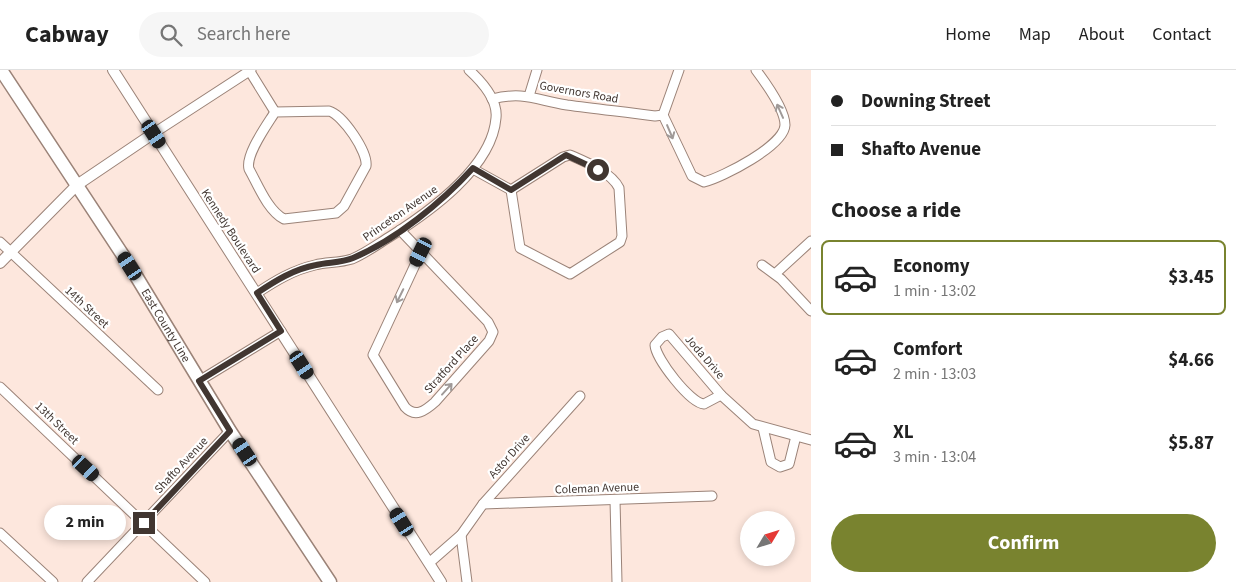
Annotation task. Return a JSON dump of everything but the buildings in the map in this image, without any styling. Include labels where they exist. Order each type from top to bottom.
[{"type":"main road","name":"East County Line","points":[[1,70],[130,266],[230,431],[330,582]]},
{"type":"street","name":"Kennedy Boulevard","points":[[113,70],[441,582]]},
{"type":"street","points":[[0,263],[76,185],[250,70],[274,112]]},
{"type":"street","points":[[469,70],[492,99]]},
{"type":"street","points":[[529,96],[537,70]]},
{"type":"street","points":[[678,70],[663,115],[692,176],[704,182],[714,180],[766,150],[779,138],[784,128],[780,110],[756,70]]},
{"type":"street","name":"Governors Road","points":[[492,99],[510,94],[564,104],[654,116],[663,115]]},
{"type":"street","name":"Princeton Avenue","points":[[257,293],[296,271],[352,258],[400,230],[438,204],[473,168],[490,140],[496,116],[492,99]]},
{"type":"street","points":[[274,112],[334,112],[364,150],[367,159],[366,166],[344,206],[336,213],[284,219],[277,216],[271,207],[249,169],[248,162],[274,112]]},
{"type":"street","points":[[563,156],[574,157],[610,177],[616,183],[622,236],[620,242],[570,274],[520,248],[511,190],[563,156]]},
{"type":"street","points":[[473,168],[511,190]]},
{"type":"street","name":"Stratford Place","points":[[400,230],[488,322],[493,332],[489,341],[435,402],[426,411],[418,413],[408,411],[404,407],[373,355],[421,252]]},
{"type":"street","points":[[775,274],[811,241]]},
{"type":"street","name":"14th Street","points":[[0,242],[158,390]]},
{"type":"street","points":[[762,265],[775,274],[811,311]]},
{"type":"street","points":[[199,381],[281,331]]},
{"type":"street","name":"Joda Drive","points":[[721,395],[704,404],[694,401],[660,361],[655,345],[669,334],[721,395],[753,424],[811,440]]},
{"type":"street","name":"13th Street","points":[[0,387],[205,582]]},
{"type":"street","name":"Astor Drive","points":[[429,563],[461,535],[483,504],[580,396]]},
{"type":"street","points":[[763,428],[771,462],[780,467],[789,464],[792,460],[796,436]]},
{"type":"street","name":"Shafto Avenue","points":[[87,582],[230,431]]},
{"type":"street","name":"Coleman Avenue","points":[[483,504],[712,496]]},
{"type":"street","points":[[615,500],[617,582]]},
{"type":"street","points":[[0,533],[53,582]]},
{"type":"street","points":[[461,535],[466,582]]},
{"type":"route","points":[[144,523],[230,431],[199,381],[281,331],[257,293],[296,271],[316,265],[337,263],[366,252],[438,204],[473,168],[511,190],[566,155],[570,155],[598,170]]}]
